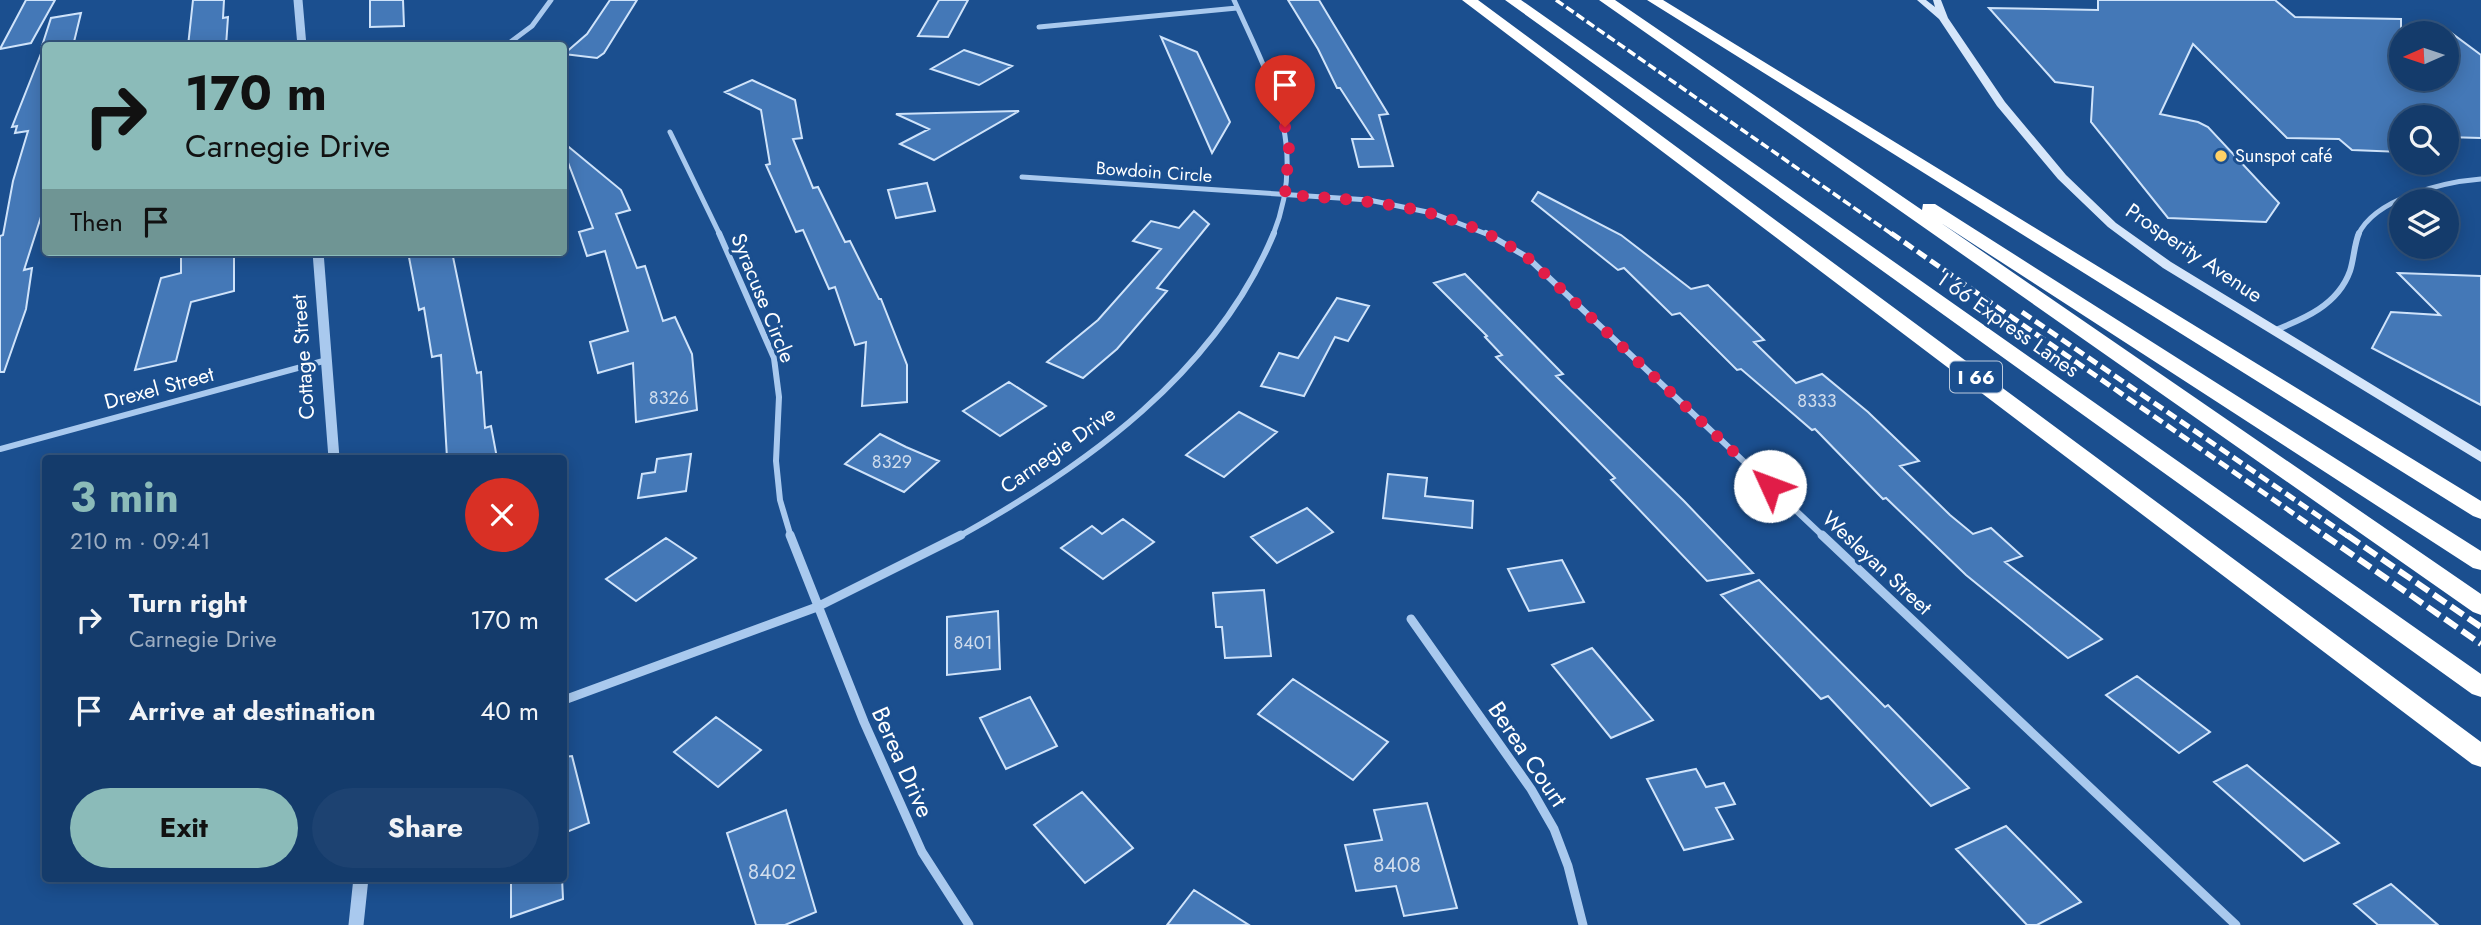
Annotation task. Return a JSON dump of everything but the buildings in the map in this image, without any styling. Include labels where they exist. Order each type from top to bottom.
[{"type":"highway","name":"I 66","points":[[1469,0],[2481,756]]},
{"type":"highway","name":"I 66 Express Lanes","points":[[1512,0],[2481,687]]},
{"type":"highway","points":[[1606,0],[2481,562]]},
{"type":"highway","points":[[1654,0],[2481,511]]},
{"type":"highway","points":[[1626,13],[2481,606]]},
{"type":"main road","name":"Prosperity Avenue","points":[[1921,0],[1943,18]]},
{"type":"main road","name":"Prosperity Avenue","points":[[1937,0],[1943,18],[2001,104],[2044,157],[2086,201],[2125,235],[2167,265],[2481,457]]},
{"type":"street","points":[[298,0],[302,42]]},
{"type":"street","points":[[511,42],[532,27],[544,14],[551,0]]},
{"type":"street","points":[[1040,27],[1236,4]]},
{"type":"street","name":"Carnegie Drive","points":[[567,698],[818,607],[939,547],[1030,495],[1102,443],[1148,406],[1193,360],[1224,322],[1252,280],[1275,230],[1285,195],[1289,149],[1282,104],[1236,4]]},
{"type":"street","name":"Syracuse Circle","points":[[670,132],[715,223],[724,250],[774,358],[779,397],[776,461],[780,500],[794,548],[818,607]]},
{"type":"street","name":"Bowdoin Circle","points":[[1022,177],[1285,195]]},
{"type":"street","points":[[2273,331],[2320,310],[2336,295],[2349,275],[2361,228],[2371,218],[2419,193],[2465,180],[2481,179]]},
{"type":"street","name":"Wesleyan Street","points":[[1285,195],[1369,200],[1403,205],[1478,228],[1527,257],[2236,925]]},
{"type":"street","name":"Cottage Street","points":[[318,256],[334,455]]},
{"type":"street","name":"Drexel Street","points":[[0,449],[327,360]]},
{"type":"street","name":"Berea Drive","points":[[818,607],[864,722],[922,852],[969,925]]},
{"type":"street","name":"Berea Court","points":[[1411,619],[1531,789],[1553,829],[1568,866],[1583,925]]},
{"type":"street","points":[[356,925],[361,882]]},
{"type":"railway","points":[[1556,0],[1893,235]]},
{"type":"railway","points":[[1891,233],[2327,537]]},
{"type":"railway","points":[[2022,312],[2349,537]]},
{"type":"railway","points":[[2324,535],[2481,644]]},
{"type":"railway","points":[[2347,535],[2481,627]]},
{"type":"place","name":"Sunspot café","points":[[2221,156]]},
{"type":"route","points":[[1285,127],[1289,149],[1285,195],[1369,200],[1403,205],[1478,228],[1512,246],[1527,257],[1770,486]]}]
